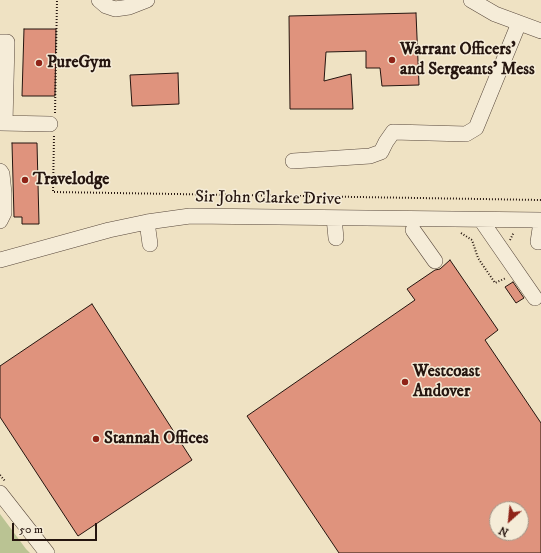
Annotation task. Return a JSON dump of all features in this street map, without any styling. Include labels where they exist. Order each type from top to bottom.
[{"type":"street","points":[[99,0],[106,6],[115,9],[129,8],[147,0]]},
{"type":"street","points":[[471,0],[495,14],[541,31]]},
{"type":"street","points":[[293,161],[370,156],[381,152],[393,132],[466,134],[476,128],[519,23]]},
{"type":"street","points":[[0,42],[7,42],[2,123],[53,126]]},
{"type":"street","points":[[0,171],[2,174],[4,213],[0,221]]},
{"type":"street","name":"Sir John Clarke Drive","points":[[0,260],[109,230],[147,222],[190,216],[541,221]]},
{"type":"street","points":[[334,218],[336,238]]},
{"type":"street","points":[[481,220],[535,298]]},
{"type":"street","points":[[538,242],[541,221]]},
{"type":"street","points":[[147,222],[150,244]]},
{"type":"street","points":[[413,230],[434,261]]},
{"type":"street","points":[[0,493],[47,553]]},
{"type":"path","points":[[57,0],[53,126],[53,192],[541,200]]},
{"type":"path","points":[[457,230],[472,240],[478,258],[495,283],[517,272]]},
{"type":"path","points":[[507,245],[515,230]]},
{"type":"green space","points":[[0,514],[26,549],[30,553],[0,553]]},
{"type":"building","name":"Warrant Officers' and Sergeants' Mess","points":[[416,13],[419,85],[382,86],[380,68],[366,68],[366,51],[326,52],[324,81],[351,74],[353,109],[290,109],[289,16]]},
{"type":"building","name":"PureGym","points":[[24,29],[56,29],[55,96],[22,96]]},
{"type":"building","points":[[178,73],[179,104],[132,106],[130,75]]},
{"type":"building","name":"Travelodge","points":[[12,143],[37,143],[39,224],[22,224],[22,217],[14,217]]},
{"type":"building","name":"Westcoast Andover","points":[[450,260],[498,330],[485,340],[541,423],[541,553],[339,553],[247,416],[415,300],[407,289],[435,270],[440,269]]},
{"type":"building","points":[[513,282],[524,298],[516,303],[505,287]]},
{"type":"building","name":"Stannah Offices","points":[[92,304],[192,460],[78,536],[0,417],[0,366]]},
{"type":"place","name":"Warrant Officers' and Sergeants' Mess","points":[[392,60]]},
{"type":"place","name":"PureGym","points":[[39,63]]},
{"type":"place","name":"Travelodge","points":[[25,180]]},
{"type":"place","name":"Westcoast Andover","points":[[405,382]]},
{"type":"place","name":"Stannah Offices","points":[[96,439]]}]
